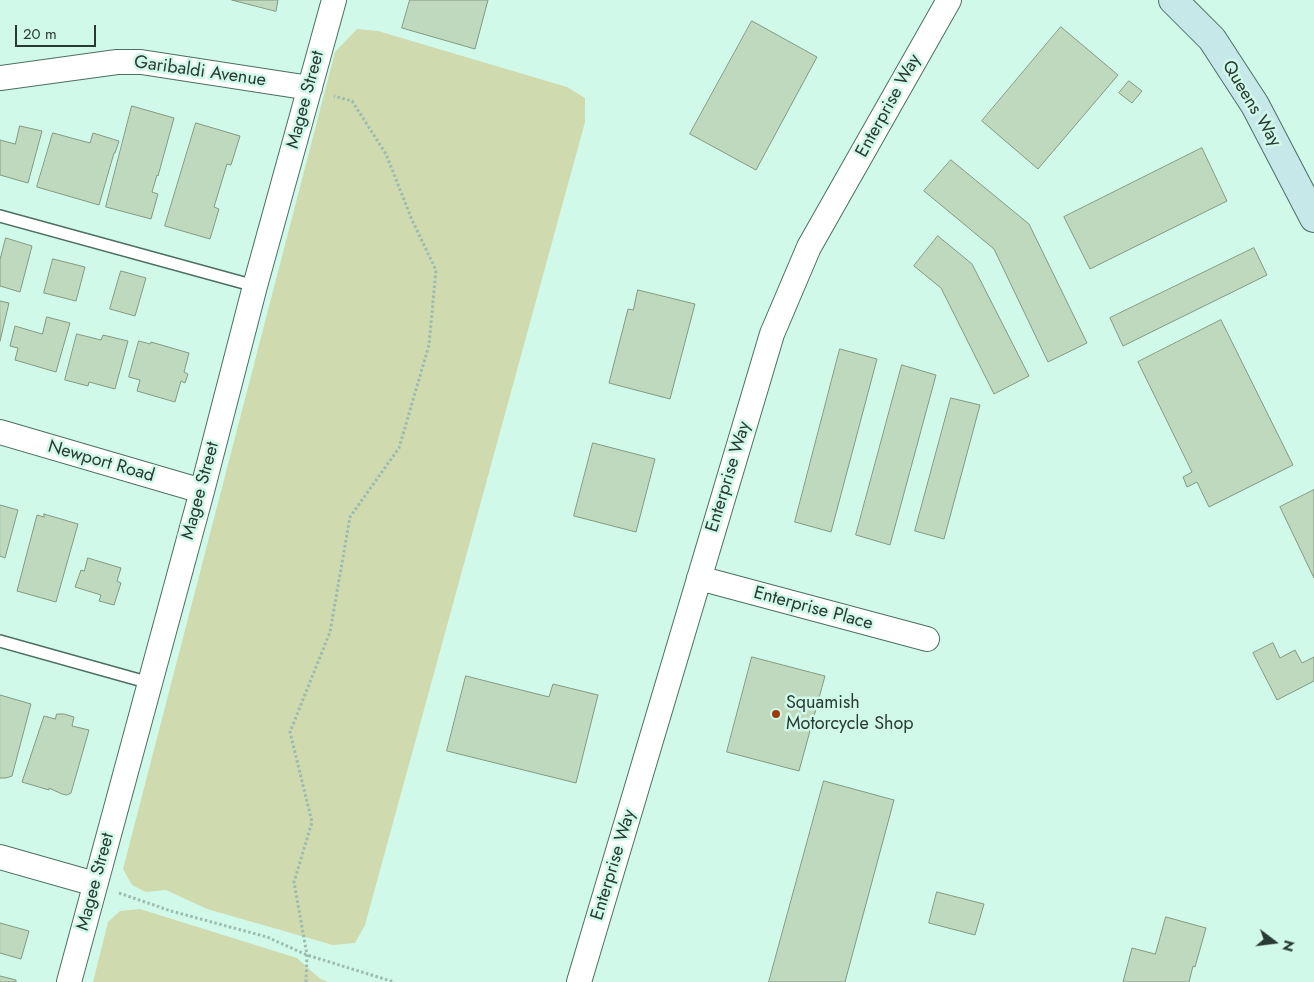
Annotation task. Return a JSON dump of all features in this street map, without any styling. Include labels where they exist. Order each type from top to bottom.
[{"type":"street","name":"Magee Street","points":[[69,982],[202,491],[255,286],[334,0]]},
{"type":"street","name":"Enterprise Way","points":[[579,982],[772,334],[809,247],[949,0]]},
{"type":"street","name":"Queens Way","points":[[1173,0],[1212,39],[1255,104],[1314,218]]},
{"type":"street","name":"Garibaldi Avenue","points":[[0,78],[117,62],[141,62],[310,88]]},
{"type":"street","name":"Newport Road","points":[[0,432],[202,491]]},
{"type":"street","name":"Enterprise Place","points":[[699,578],[927,639]]},
{"type":"street","points":[[0,857],[95,884]]},
{"type":"lane","points":[[0,216],[255,286]]},
{"type":"lane","points":[[0,640],[150,683]]},
{"type":"path","points":[[306,982],[307,955],[294,882],[312,822],[290,732],[330,632],[350,517],[399,448],[429,345],[436,270],[412,220],[386,154],[352,101],[310,88]]},
{"type":"path","points":[[95,884],[172,911],[267,937],[307,955],[394,982]]},
{"type":"green space","points":[[357,29],[378,31],[567,87],[585,98],[585,122],[365,925],[355,943],[333,945],[207,909],[166,890],[146,892],[132,885],[123,869],[335,52]]},
{"type":"green space","points":[[140,909],[297,958],[319,978],[328,982],[93,982],[108,922],[120,911]]},
{"type":"building","points":[[232,0],[278,0],[276,11]]},
{"type":"building","points":[[410,0],[488,0],[475,49],[402,28]]},
{"type":"building","points":[[752,21],[817,57],[756,170],[690,134]]},
{"type":"building","points":[[1061,27],[1118,75],[1038,169],[982,121]]},
{"type":"building","points":[[1129,81],[1142,91],[1132,103],[1119,93]]},
{"type":"building","points":[[132,106],[174,118],[152,192],[158,194],[151,219],[106,207]]},
{"type":"building","points":[[196,123],[240,136],[231,165],[227,164],[214,207],[219,209],[210,239],[165,226]]},
{"type":"building","points":[[20,126],[42,131],[28,183],[0,175],[0,140],[15,144]]},
{"type":"building","points":[[53,133],[90,143],[93,133],[119,141],[99,205],[37,187]]},
{"type":"building","points":[[1202,148],[1227,201],[1090,269],[1064,217]]},
{"type":"building","points":[[951,160],[1029,224],[1087,343],[1048,362],[994,249],[924,191]]},
{"type":"building","points":[[938,236],[972,264],[1029,376],[994,394],[941,288],[914,266]]},
{"type":"building","points":[[6,238],[32,246],[20,292],[0,286],[0,260]]},
{"type":"building","points":[[1254,248],[1267,275],[1123,346],[1110,318]]},
{"type":"building","points":[[53,259],[85,267],[76,301],[44,293]]},
{"type":"building","points":[[121,271],[146,278],[135,316],[110,309]]},
{"type":"building","points":[[638,290],[695,304],[670,399],[609,383],[628,309],[633,310]]},
{"type":"building","points":[[0,301],[9,303],[0,341]]},
{"type":"building","points":[[47,317],[70,323],[56,372],[15,360],[18,348],[10,346],[15,326],[42,334]]},
{"type":"building","points":[[1221,320],[1293,465],[1209,507],[1197,482],[1187,487],[1183,477],[1192,472],[1138,362]]},
{"type":"building","points":[[77,334],[101,340],[103,335],[128,341],[115,389],[89,382],[88,386],[65,380]]},
{"type":"building","points":[[139,341],[150,344],[151,342],[189,353],[184,372],[188,374],[185,383],[181,381],[175,402],[137,391],[140,380],[129,377]]},
{"type":"building","points":[[840,349],[877,359],[831,532],[795,522]]},
{"type":"building","points":[[902,365],[936,375],[890,545],[856,535]]},
{"type":"building","points":[[951,398],[980,405],[944,539],[915,531]]},
{"type":"building","points":[[593,443],[655,459],[636,532],[574,516]]},
{"type":"building","points":[[1314,490],[1314,578],[1280,507]]},
{"type":"building","points":[[0,505],[18,510],[5,558],[0,556]]},
{"type":"building","points":[[44,514],[78,524],[56,602],[17,591],[37,515],[44,517]]},
{"type":"building","points":[[88,558],[121,568],[117,581],[121,583],[114,605],[99,601],[101,595],[75,587],[81,570],[84,571]]},
{"type":"building","points":[[1273,643],[1280,658],[1295,650],[1302,663],[1314,657],[1314,681],[1277,700],[1253,653]]},
{"type":"building","name":"Squamish Motorcycle Shop","points":[[752,657],[825,676],[799,771],[727,752]]},
{"type":"building","points":[[466,676],[549,697],[553,684],[598,695],[576,783],[447,751]]},
{"type":"building","points":[[0,695],[31,704],[12,776],[6,778],[0,778]]},
{"type":"building","points":[[57,714],[74,717],[72,726],[89,730],[71,793],[67,795],[49,788],[49,790],[22,782],[44,716],[55,719]]},
{"type":"building","points":[[824,781],[894,800],[845,982],[769,982]]},
{"type":"building","points":[[937,892],[984,904],[975,935],[929,923]]},
{"type":"building","points":[[1166,917],[1206,928],[1189,982],[1123,982],[1132,948],[1155,954]]},
{"type":"building","points":[[0,923],[29,931],[21,959],[0,953]]},
{"type":"building","points":[[0,976],[16,980],[16,982],[0,982]]},
{"type":"place","name":"Squamish Motorcycle Shop","points":[[776,714]]}]
